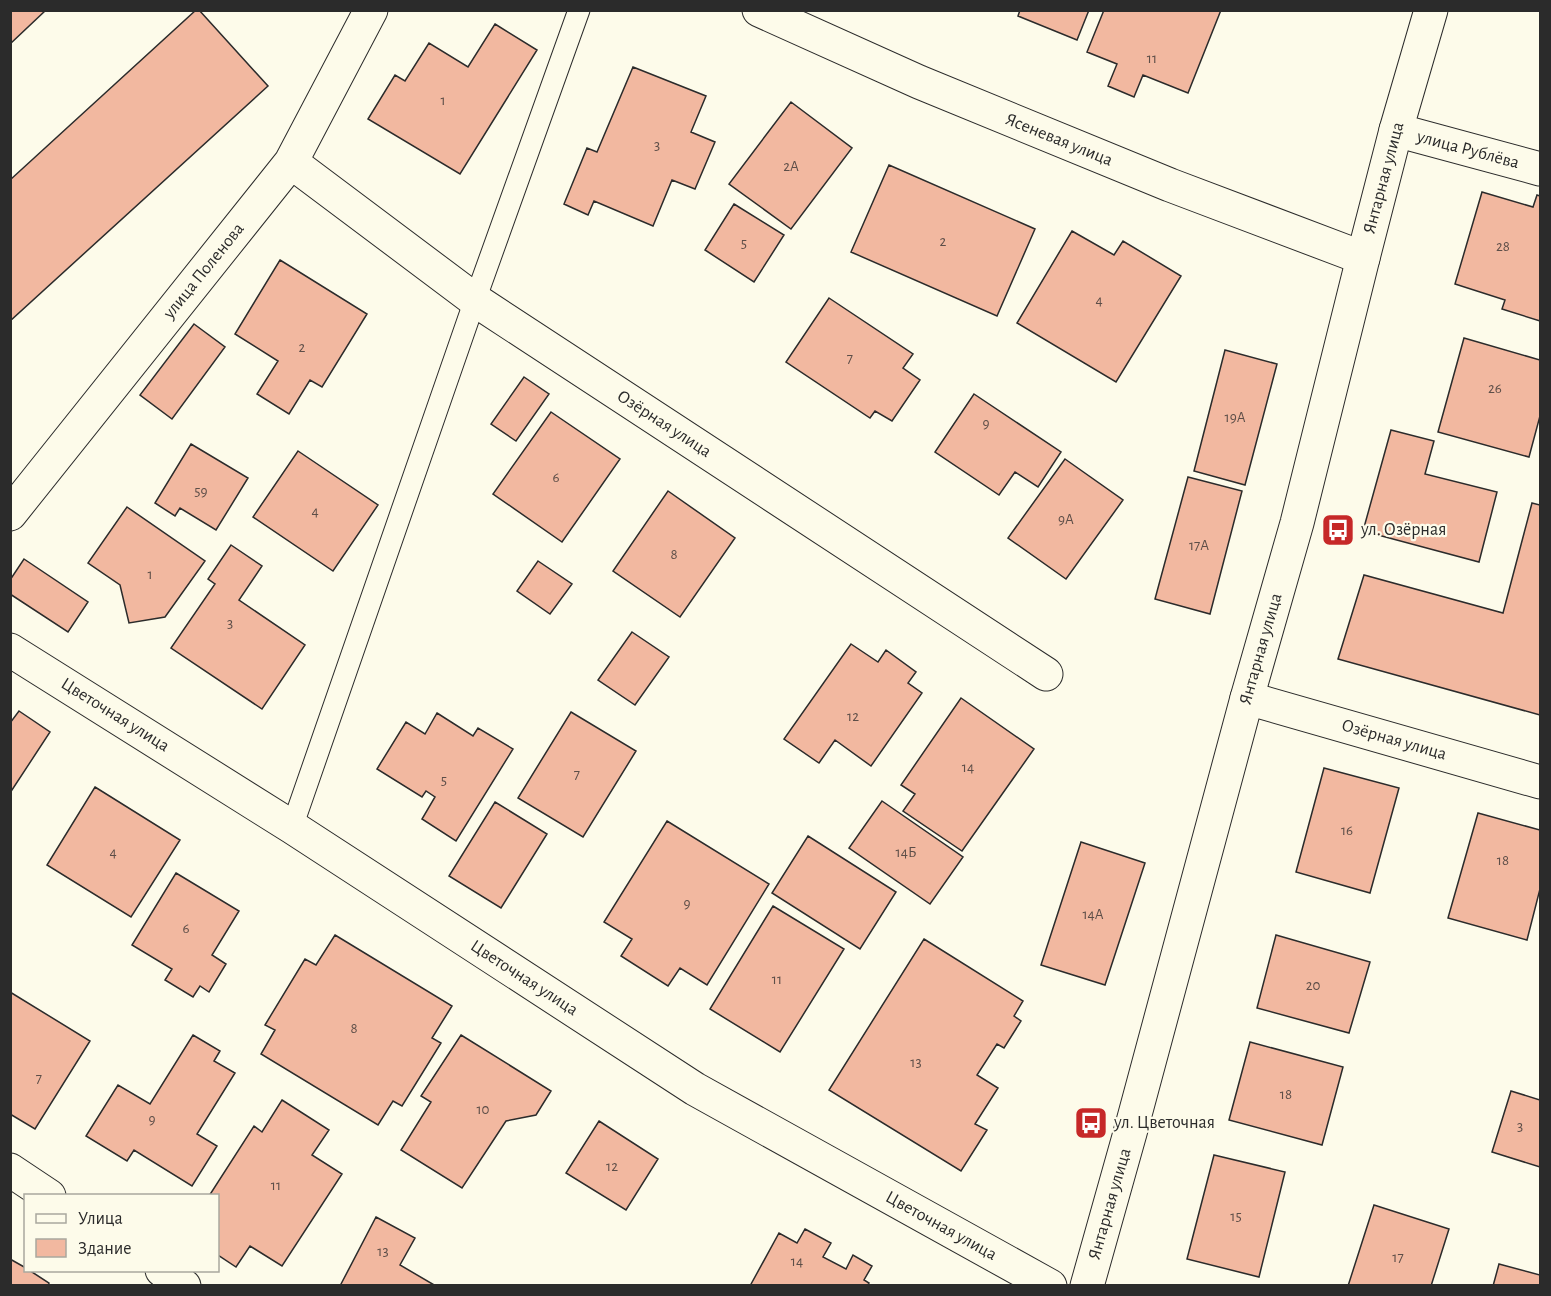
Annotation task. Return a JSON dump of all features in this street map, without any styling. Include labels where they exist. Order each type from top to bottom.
[{"type":"street","name":"улица Поленова","points":[[10,514],[291,162],[371,10]]},
{"type":"street","name":"Ясеневая улица","points":[[759,10],[952,96],[1170,185],[1363,258]]},
{"type":"street","name":"Янтарная улица","points":[[1087,1286],[1297,523],[1396,130],[1431,10]]},
{"type":"street","name":"улица Рублёва","points":[[1396,130],[1540,169]]},
{"type":"street","name":"Озёрная улица","points":[[291,162],[475,300],[1046,675]]},
{"type":"street","name":"Цветочная улица","points":[[10,650],[292,827],[695,1089],[1050,1286]]},
{"type":"street","name":"Озёрная улица","points":[[1247,698],[1540,782]]},
{"type":"street","points":[[10,1170],[46,1194]]},
{"type":"street","points":[[165,1272],[184,1286]]},
{"type":"lane","points":[[292,827],[475,300],[579,10]]},
{"type":"building","points":[[10,10],[46,10],[10,44]]},
{"type":"building","points":[[196,10],[199,10],[268,86],[10,321],[10,180]]},
{"type":"building","points":[[1020,10],[1089,10],[1077,40],[1018,16]]},
{"type":"building","points":[[1104,10],[1221,10],[1188,93],[1143,75],[1134,97],[1108,86],[1117,64],[1087,52]]},
{"type":"building","points":[[495,24],[537,50],[460,174],[368,119],[395,75],[405,81],[429,43],[468,67]]},
{"type":"building","points":[[633,67],[706,96],[691,132],[715,142],[695,189],[672,180],[653,226],[594,201],[588,215],[564,204],[587,148],[597,152]]},
{"type":"building","points":[[791,102],[852,148],[791,229],[729,184]]},
{"type":"building","points":[[889,165],[1035,229],[997,316],[851,252]]},
{"type":"building","points":[[1482,192],[1533,207],[1537,195],[1540,196],[1540,321],[1502,309],[1505,300],[1455,284]]},
{"type":"building","points":[[734,204],[784,235],[754,282],[705,250]]},
{"type":"building","points":[[1072,231],[1114,255],[1123,241],[1181,276],[1116,382],[1017,323]]},
{"type":"building","points":[[280,260],[367,314],[322,387],[310,380],[289,414],[257,394],[278,361],[235,334]]},
{"type":"building","points":[[829,298],[913,354],[903,368],[920,380],[892,421],[875,411],[870,418],[786,362]]},
{"type":"building","points":[[194,324],[225,347],[172,419],[140,395]]},
{"type":"building","points":[[1464,338],[1540,360],[1540,416],[1529,457],[1438,432]]},
{"type":"building","points":[[1225,350],[1277,364],[1245,485],[1194,471]]},
{"type":"building","points":[[524,377],[549,394],[516,441],[491,424]]},
{"type":"building","points":[[974,394],[1061,452],[1038,487],[1015,472],[999,495],[935,452]]},
{"type":"building","points":[[551,412],[620,459],[562,542],[493,494]]},
{"type":"building","points":[[1391,430],[1434,441],[1425,474],[1497,492],[1479,562],[1363,531]]},
{"type":"building","points":[[191,444],[248,478],[216,530],[180,508],[175,516],[155,503]]},
{"type":"building","points":[[298,451],[378,505],[333,571],[253,517]]},
{"type":"building","points":[[1065,459],[1123,500],[1066,579],[1008,538]]},
{"type":"building","points":[[1188,477],[1242,491],[1210,614],[1155,599]]},
{"type":"building","points":[[668,491],[735,538],[680,617],[613,571]]},
{"type":"building","points":[[1532,503],[1540,505],[1540,715],[1338,659],[1364,575],[1503,613]]},
{"type":"building","points":[[127,507],[205,561],[165,617],[129,623],[120,585],[88,563]]},
{"type":"building","points":[[231,545],[262,566],[239,600],[305,645],[262,709],[171,648],[215,584],[208,579]]},
{"type":"building","points":[[24,559],[88,602],[68,632],[10,594],[10,580]]},
{"type":"building","points":[[538,561],[572,584],[550,614],[517,591]]},
{"type":"building","points":[[632,632],[669,657],[635,705],[598,680]]},
{"type":"building","points":[[851,644],[878,662],[886,650],[916,672],[908,683],[922,693],[871,766],[835,740],[819,763],[784,739]]},
{"type":"building","points":[[961,698],[1034,749],[962,851],[903,811],[915,794],[901,785]]},
{"type":"building","points":[[19,711],[50,732],[10,793],[10,723]]},
{"type":"building","points":[[571,712],[636,751],[583,837],[518,798]]},
{"type":"building","points":[[437,713],[473,736],[478,728],[513,749],[456,841],[422,819],[435,797],[426,791],[422,797],[377,769],[406,722],[425,734]]},
{"type":"building","points":[[1324,768],[1399,788],[1370,893],[1296,872]]},
{"type":"building","points":[[95,787],[180,840],[131,917],[47,865]]},
{"type":"building","points":[[882,801],[963,857],[930,904],[849,848]]},
{"type":"building","points":[[495,802],[547,834],[501,908],[449,876]]},
{"type":"building","points":[[1478,813],[1540,830],[1540,889],[1527,940],[1448,918]]},
{"type":"building","points":[[667,821],[769,884],[707,985],[680,968],[668,986],[621,956],[632,939],[604,922]]},
{"type":"building","points":[[808,836],[896,892],[860,949],[772,893]]},
{"type":"building","points":[[1081,842],[1145,863],[1105,985],[1041,965]]},
{"type":"building","points":[[176,873],[239,911],[212,955],[226,964],[209,992],[200,986],[193,997],[165,980],[172,969],[132,945]]},
{"type":"building","points":[[773,906],[844,949],[780,1052],[710,1009]]},
{"type":"building","points":[[335,935],[452,1006],[432,1038],[441,1043],[402,1106],[393,1101],[378,1125],[261,1054],[275,1030],[265,1025],[305,959],[316,965]]},
{"type":"building","points":[[1276,935],[1370,962],[1349,1033],[1257,1008]]},
{"type":"building","points":[[924,939],[1023,1001],[1014,1016],[1021,1021],[1004,1048],[997,1044],[977,1075],[998,1088],[975,1124],[987,1130],[961,1171],[829,1090]]},
{"type":"building","points":[[10,992],[90,1041],[35,1129],[10,1114]]},
{"type":"building","points":[[193,1035],[220,1051],[214,1061],[235,1073],[197,1134],[217,1146],[192,1186],[134,1150],[127,1161],[86,1136],[118,1085],[150,1104]]},
{"type":"building","points":[[461,1035],[551,1091],[536,1115],[506,1121],[462,1188],[401,1150],[431,1102],[421,1096]]},
{"type":"building","points":[[1250,1042],[1343,1067],[1322,1145],[1229,1120]]},
{"type":"building","points":[[1511,1091],[1540,1100],[1540,1167],[1492,1152]]},
{"type":"building","points":[[282,1100],[329,1130],[312,1155],[342,1174],[282,1266],[250,1246],[236,1267],[219,1256],[219,1194],[210,1194],[254,1126],[262,1132]]},
{"type":"building","points":[[599,1121],[658,1159],[626,1210],[566,1173]]},
{"type":"building","points":[[1214,1155],[1285,1172],[1259,1277],[1187,1259]]},
{"type":"building","points":[[1374,1205],[1449,1229],[1431,1286],[1348,1286]]},
{"type":"building","points":[[376,1217],[415,1238],[400,1265],[436,1286],[340,1286]]},
{"type":"building","points":[[805,1229],[831,1243],[823,1257],[846,1269],[853,1255],[872,1266],[864,1280],[869,1283],[867,1286],[750,1286],[779,1233],[797,1243]]},
{"type":"building","points":[[10,1259],[24,1267],[24,1272],[32,1272],[49,1283],[48,1286],[10,1286]]},
{"type":"building","points":[[1499,1264],[1540,1275],[1540,1286],[1493,1286]]},
{"type":"place","name":"ул. Озёрная","points":[[1338,530]]},
{"type":"place","name":"ул. Цветочная","points":[[1091,1123]]}]
